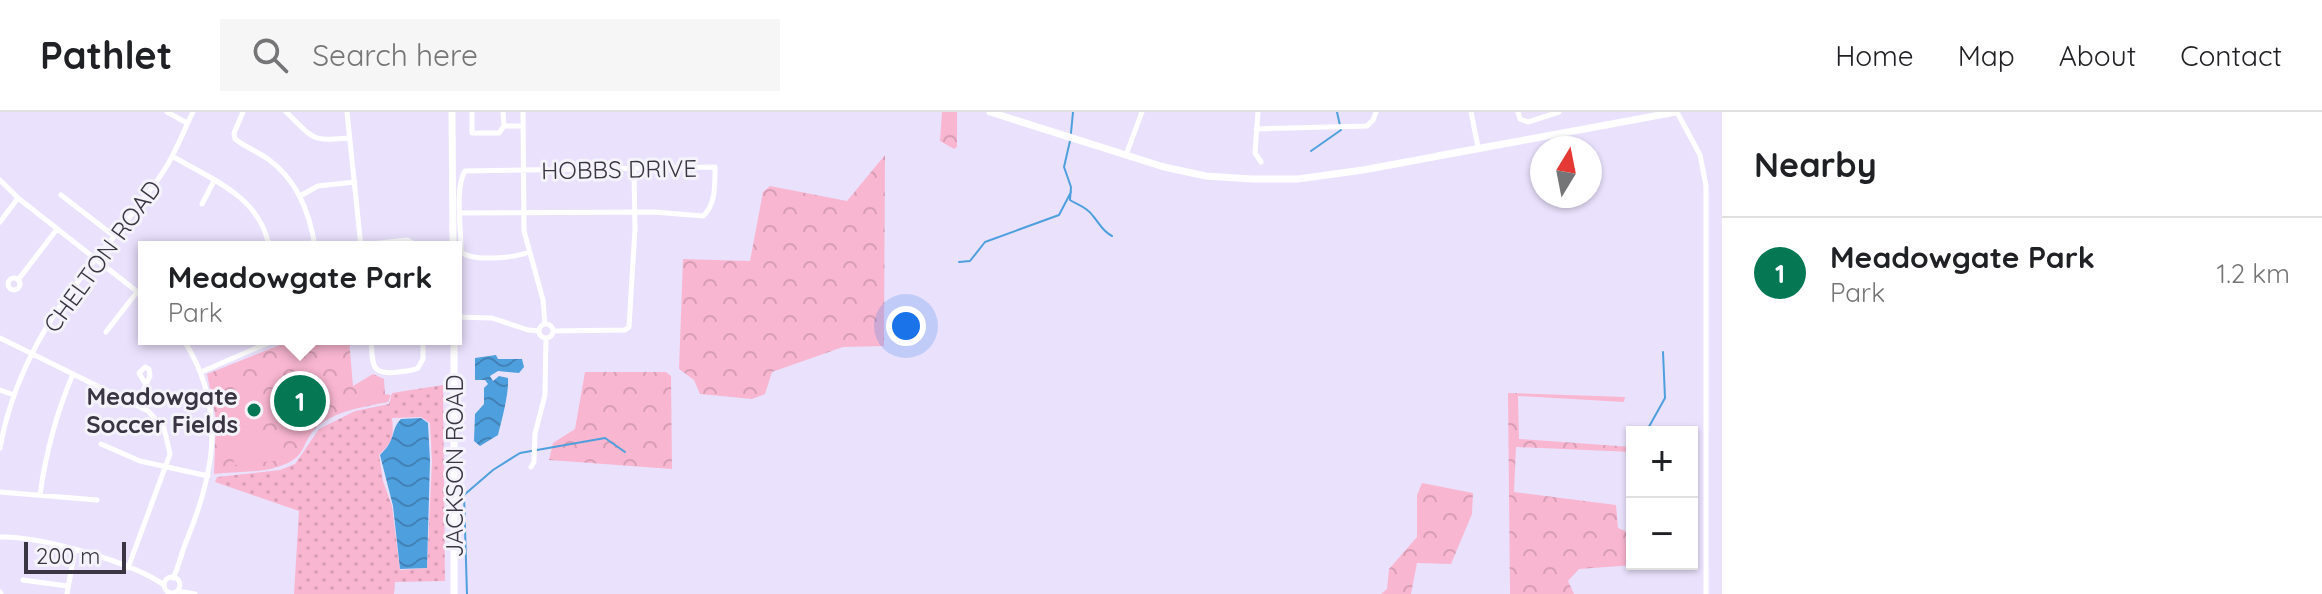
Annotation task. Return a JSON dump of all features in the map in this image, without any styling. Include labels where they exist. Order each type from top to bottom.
[{"type":"main road","points":[[452,112],[453,241]]},
{"type":"main road","points":[[990,112],[1126,155],[1206,176],[1252,179],[1298,179],[1677,112]]},
{"type":"main road","points":[[1437,156],[1525,140]]},
{"type":"main road","name":"JACKSON ROAD","points":[[454,345],[454,594]]},
{"type":"street","points":[[167,112],[187,123]]},
{"type":"street","name":"CHELTON ROAD","points":[[0,448],[15,395],[33,353],[63,301],[152,188],[172,156],[193,112]]},
{"type":"street","points":[[243,112],[234,133],[235,139],[280,170],[300,196],[314,241]]},
{"type":"street","points":[[286,112],[313,138],[322,141],[350,138]]},
{"type":"street","points":[[347,112],[361,241]]},
{"type":"street","points":[[472,112],[472,133],[499,133],[504,126],[503,112]]},
{"type":"street","points":[[523,112],[524,231],[543,300],[545,324],[539,331]]},
{"type":"street","points":[[1126,155],[1142,112]]},
{"type":"street","points":[[1258,112],[1255,153],[1261,162]]},
{"type":"street","points":[[1256,129],[1367,126],[1376,112]]},
{"type":"street","points":[[1471,112],[1478,147]]},
{"type":"street","points":[[1518,112],[1520,119],[1528,122],[1559,112]]},
{"type":"street","points":[[1677,112],[1700,155],[1706,186],[1706,594]]},
{"type":"street","points":[[504,126],[523,126]]},
{"type":"street","points":[[172,156],[239,194],[250,205],[268,241]]},
{"type":"street","name":"HOBBS DRIVE","points":[[461,213],[460,178],[465,171],[715,167],[715,186],[707,214],[699,217],[635,212]]},
{"type":"street","points":[[531,467],[545,395],[546,338],[553,331],[625,330],[629,327],[634,169]]},
{"type":"street","points":[[0,180],[18,198],[137,292],[106,332]]},
{"type":"street","points":[[202,204],[214,181]]},
{"type":"street","points":[[300,196],[318,186],[355,182]]},
{"type":"street","points":[[61,195],[114,236]]},
{"type":"street","points":[[0,222],[18,198]]},
{"type":"street","points":[[461,241],[461,213],[635,212]]},
{"type":"street","points":[[18,280],[57,229]]},
{"type":"street","points":[[462,250],[465,255],[516,256],[529,252]]},
{"type":"street","points":[[462,317],[492,318],[539,331]]},
{"type":"street","points":[[545,324],[553,331]]},
{"type":"street","points":[[539,331],[546,338]]},
{"type":"street","points":[[0,338],[148,411],[164,428],[169,440],[167,467],[128,568]]},
{"type":"street","points":[[172,587],[204,499],[213,447],[209,402],[201,372],[186,345]]},
{"type":"street","points":[[201,372],[263,345]]},
{"type":"street","points":[[372,345],[374,365],[383,374],[418,368],[423,359],[423,345]]},
{"type":"street","points":[[40,495],[46,449],[56,414],[73,374]]},
{"type":"street","points":[[137,405],[145,383]]},
{"type":"street","points":[[0,390],[15,395]]},
{"type":"street","points":[[101,444],[140,461],[208,476]]},
{"type":"street","points":[[0,492],[97,500]]},
{"type":"street","points":[[2,536],[64,545],[193,593]]},
{"type":"street","points":[[67,594],[75,549]]},
{"type":"street","points":[[23,580],[67,586]]},
{"type":"green space","points":[[942,112],[957,112],[957,147],[954,149],[940,141]]},
{"type":"green space","points":[[885,155],[884,346],[843,347],[772,372],[765,394],[752,399],[700,394],[694,380],[679,369],[683,259],[750,261],[763,192],[770,186],[847,201]]},
{"type":"green space","points":[[280,345],[350,345],[353,386],[373,374],[384,379],[385,394],[391,395],[388,402],[330,418],[314,430],[297,457],[285,464],[265,470],[214,474],[216,419],[207,374]]},
{"type":"green space","points":[[585,372],[666,372],[671,376],[672,469],[549,460],[553,443],[575,429]]},
{"type":"green space","points":[[443,385],[445,581],[395,582],[394,594],[294,594],[299,511],[215,482],[217,477],[280,470],[295,464],[319,429],[355,411],[389,404],[392,393]],"holes":[[[421,417],[430,423],[432,461],[427,568],[400,570],[392,506],[383,481],[379,455],[392,438],[392,418]]]},
{"type":"green space","name":"Meadowgate Soccer Fields","points":[[278,393],[281,422],[230,428],[227,398]]},
{"type":"green space","points":[[1508,393],[1625,397],[1624,402],[1518,396],[1519,439],[1626,447],[1626,452],[1516,447],[1514,492],[1616,505],[1618,528],[1626,531],[1626,566],[1579,569],[1568,581],[1574,594],[1510,594]]},
{"type":"green space","name":"Meadowgate Soccer Fields","points":[[282,431],[285,460],[234,465],[231,437]]},
{"type":"green space","points":[[1422,483],[1473,493],[1472,514],[1451,564],[1417,563],[1411,594],[1381,594],[1387,589],[1389,569],[1417,537],[1417,495]]},
{"type":"water","points":[[496,355],[498,359],[522,359],[524,367],[519,373],[498,371],[490,376],[493,381],[499,376],[508,378],[505,406],[498,435],[480,446],[474,441],[475,414],[484,404],[484,388],[488,384],[485,380],[475,380],[475,358]]},
{"type":"water","points":[[421,418],[428,423],[430,461],[427,568],[400,569],[393,506],[380,455],[401,419]]},
{"type":"waterway","points":[[1071,133],[1073,112]]},
{"type":"waterway","points":[[1311,151],[1341,130],[1337,112]]},
{"type":"waterway","points":[[1070,141],[1064,167],[1071,187],[1070,200],[1088,210],[1103,230],[1112,236]]},
{"type":"waterway","points":[[959,262],[970,261],[985,242],[1059,215],[1071,192]]},
{"type":"waterway","points":[[1649,426],[1665,398],[1663,352]]},
{"type":"waterway","points":[[467,594],[464,495],[493,470],[520,453],[605,438],[625,452]]},
{"type":"place","name":"Meadowgate Park","points":[[300,401]]},
{"type":"place","name":"Meadowgate Soccer Fields","points":[[254,410]]}]
